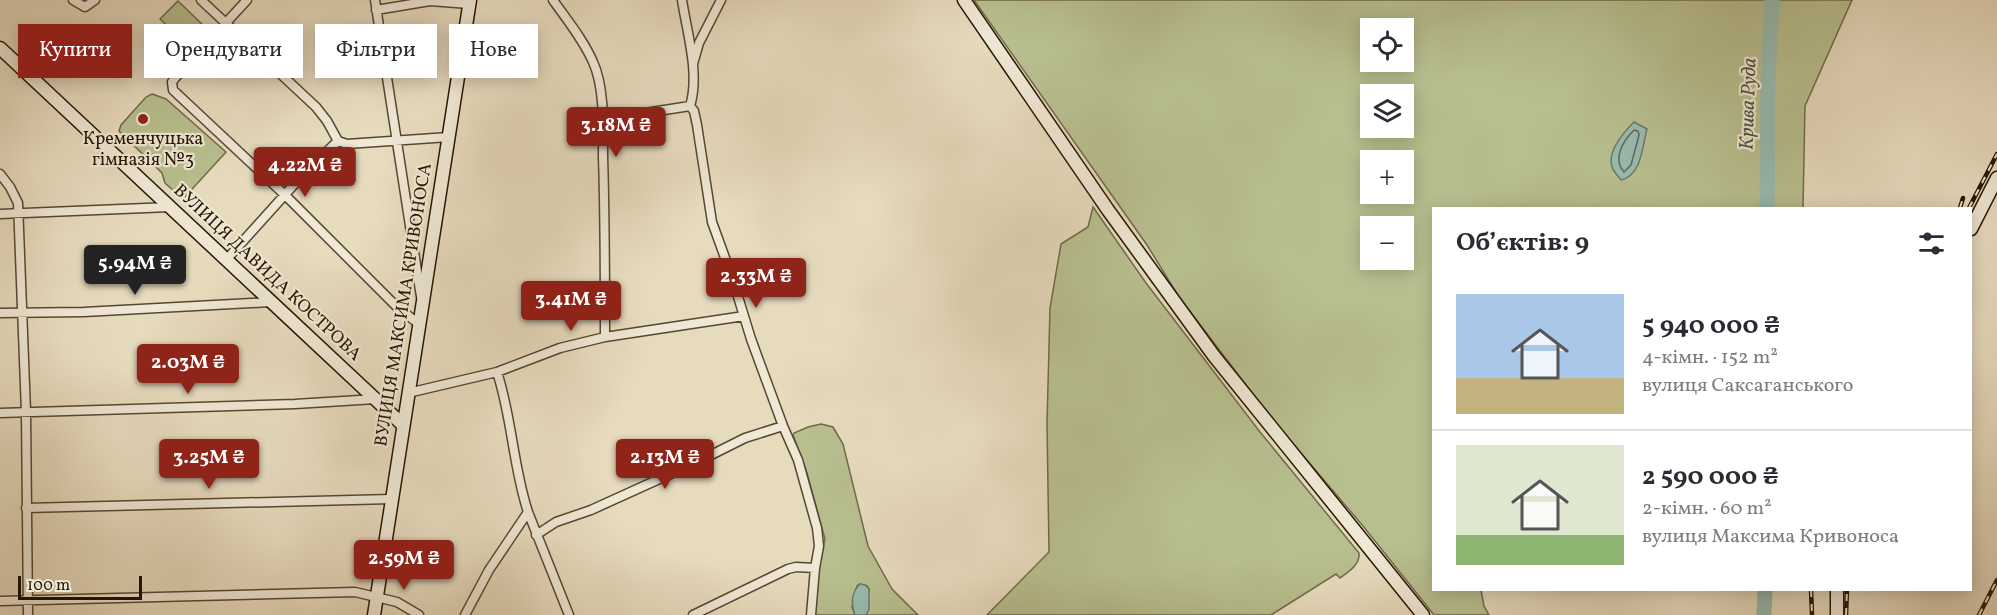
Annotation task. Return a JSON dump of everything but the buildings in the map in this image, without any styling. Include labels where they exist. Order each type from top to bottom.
[{"type":"street","points":[[74,1],[85,7],[95,0]]},
{"type":"street","points":[[201,0],[316,107],[338,141],[347,144],[449,137]]},
{"type":"street","points":[[247,0],[175,78],[172,82],[173,90],[285,195],[397,307],[419,324]]},
{"type":"street","points":[[553,0],[593,62],[598,80],[602,116],[605,337]]},
{"type":"street","points":[[682,0],[692,67],[694,95],[690,106]]},
{"type":"street","points":[[692,67],[699,43],[721,0]]},
{"type":"street","points":[[964,0],[1108,210],[1214,356],[1423,615]]},
{"type":"street","points":[[422,307],[375,5],[430,1],[469,2]]},
{"type":"street","name":"ВУЛИЦЯ МАКСИМА КРИВОНОСА","points":[[374,615],[469,2]]},
{"type":"street","name":"ВУЛИЦЯ ДАВИДА КОСТРОВА","points":[[0,48],[403,425]]},
{"type":"street","points":[[602,116],[645,113],[690,106]]},
{"type":"street","points":[[690,106],[694,111],[697,125],[712,222],[783,426],[798,460],[817,528],[819,546],[814,568],[811,615]]},
{"type":"street","points":[[226,260],[338,141]]},
{"type":"street","points":[[0,174],[15,196],[19,213],[26,412],[28,615]]},
{"type":"street","points":[[1972,227],[1997,178]]},
{"type":"street","points":[[0,214],[170,207]]},
{"type":"street","points":[[0,313],[84,312],[271,302]]},
{"type":"street","points":[[408,393],[497,372],[560,348],[605,337],[744,316]]},
{"type":"street","points":[[497,372],[528,512],[569,615]]},
{"type":"street","points":[[0,413],[283,405],[376,399]]},
{"type":"street","points":[[536,535],[556,522],[591,510],[745,438],[783,426]]},
{"type":"street","points":[[26,508],[392,499]]},
{"type":"street","points":[[465,615],[489,570],[528,512]]},
{"type":"street","points":[[693,615],[789,569],[807,566],[814,568]]},
{"type":"street","points":[[1837,591],[1837,615]]},
{"type":"street","points":[[0,602],[355,592],[397,602],[419,615]]},
{"type":"green space","points":[[974,0],[1852,0],[1805,106],[1803,207],[1432,207],[1432,591],[1481,591],[1484,606],[1489,615],[1434,615],[1363,526],[1272,419],[1179,297],[1147,245]]},
{"type":"green space","points":[[178,1],[202,24],[165,24],[160,19]]},
{"type":"green space","points":[[152,94],[166,99],[226,152],[183,199],[165,183],[162,173],[119,131],[121,125],[146,97]]},
{"type":"green space","points":[[1093,207],[1146,283],[1260,432],[1359,553],[1356,564],[1340,578],[1336,574],[1271,615],[987,615],[1049,552],[1047,424],[1050,308],[1061,244],[1088,227]]},
{"type":"green space","points":[[821,424],[833,427],[843,444],[868,546],[892,589],[918,615],[866,615],[869,589],[860,584],[857,586],[852,607],[855,615],[815,615],[817,575],[825,539],[807,473],[793,435],[808,427]]},
{"type":"water","points":[[1634,122],[1647,129],[1642,152],[1633,172],[1621,180],[1613,169],[1612,155],[1617,142]]},
{"type":"water","points":[[860,584],[869,589],[869,609],[866,615],[855,615],[853,607],[853,595]]},
{"type":"waterway","name":"Крива Руда","points":[[1767,207],[1768,79],[1772,0]]},
{"type":"waterway","name":"Крива Руда","points":[[1764,615],[1765,591]]},
{"type":"railway","points":[[1970,207],[1997,154]]},
{"type":"railway","points":[[1960,207],[1963,198]]},
{"type":"railway","points":[[1979,615],[1997,580]]},
{"type":"railway","points":[[1811,591],[1812,615]]},
{"type":"railway","points":[[1846,615],[1847,591]]},
{"type":"place","name":"Кременчуцька гімназія №3","points":[[143,119]]}]
